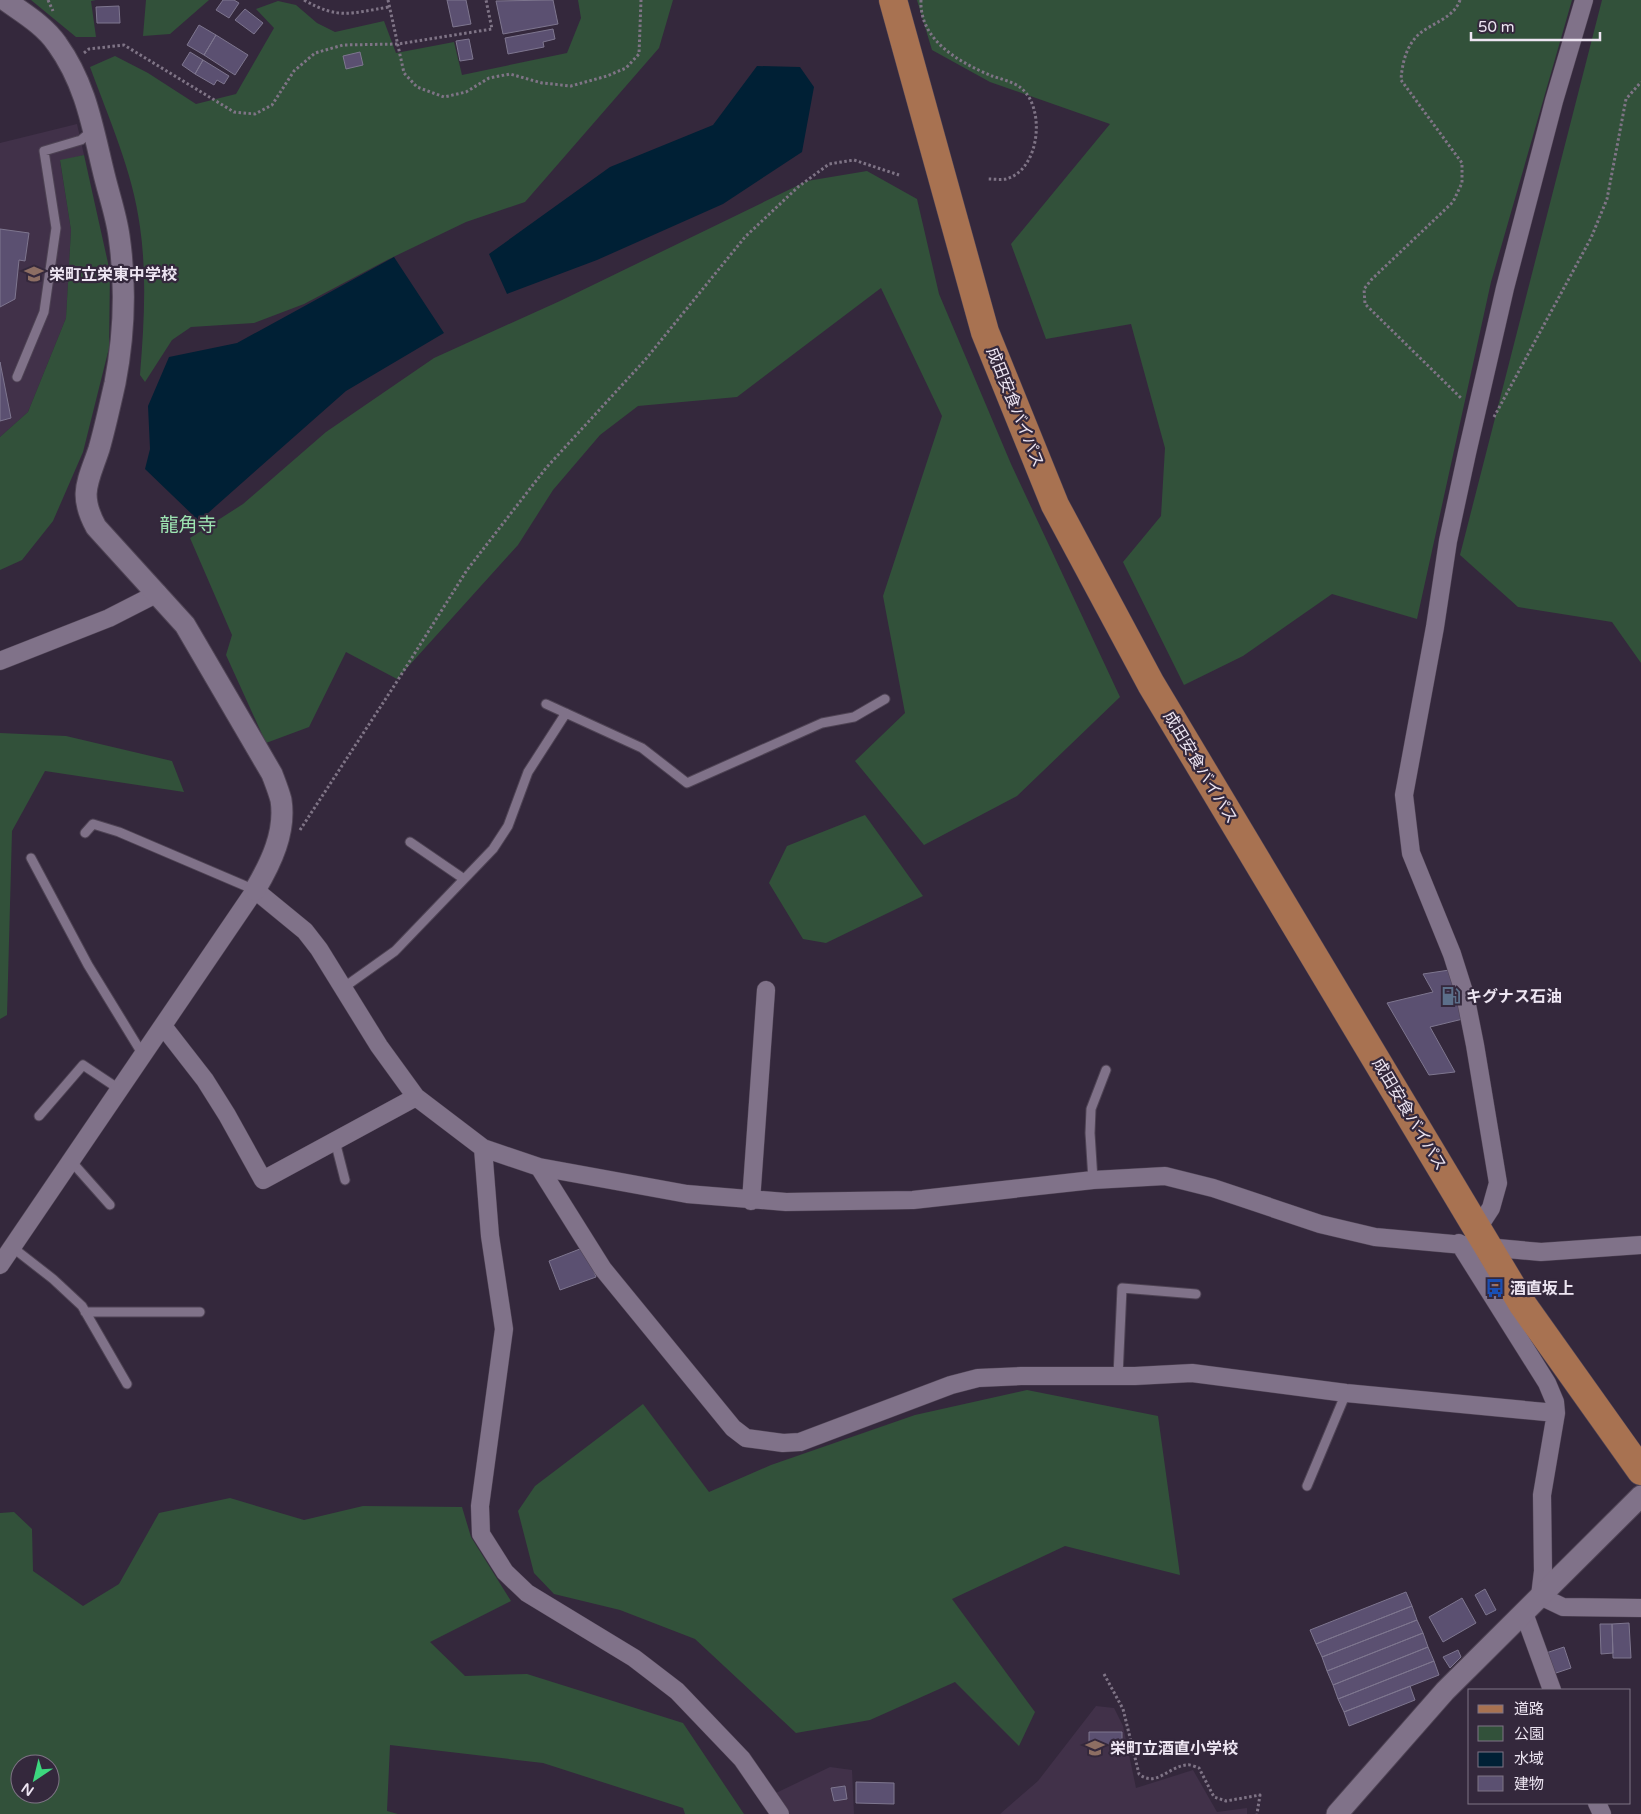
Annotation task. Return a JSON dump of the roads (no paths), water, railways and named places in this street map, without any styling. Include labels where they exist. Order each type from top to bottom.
[{"type":"main road","name":"成田安食バイパス","points":[[893,0],[985,332],[1055,504],[1151,684],[1475,1239],[1641,1471]]},
{"type":"street","points":[[0,1265],[255,890],[270,864],[282,827],[281,800],[272,774],[219,680],[185,625],[158,593],[96,527],[88,512],[84,493],[89,472],[98,449],[115,382],[124,285],[119,235],[84,91],[56,42],[44,30],[5,0]]},
{"type":"street","points":[[1475,1239],[1490,1208],[1498,1183],[1465,995],[1452,954],[1411,852],[1404,794],[1435,627],[1448,541],[1482,418],[1505,288],[1551,111],[1584,0]]},
{"type":"street","points":[[0,661],[109,618],[158,593]]},
{"type":"street","points":[[255,890],[305,931],[320,949],[398,1076],[416,1097],[483,1148],[539,1167],[687,1194],[751,1200],[913,1200],[1093,1180],[1165,1176],[1213,1188],[1342,1230],[1375,1237],[1475,1239],[1541,1252],[1641,1245]]},
{"type":"street","points":[[751,1200],[766,990]]},
{"type":"street","points":[[163,1026],[205,1080],[263,1180],[416,1097]]},
{"type":"street","points":[[483,1148],[490,1236],[504,1329],[480,1506],[481,1534],[505,1572],[527,1593],[634,1658],[676,1691],[742,1759],[780,1814]]},
{"type":"street","points":[[539,1167],[603,1269],[733,1428],[746,1438],[783,1443],[800,1442],[951,1385],[978,1378],[1192,1373],[1346,1393],[1556,1413]]},
{"type":"street","points":[[1475,1239],[1555,1402],[1556,1413],[1542,1494],[1543,1571],[1540,1596]]},
{"type":"street","points":[[1336,1814],[1445,1691],[1641,1496]]},
{"type":"street","points":[[1540,1596],[1564,1607],[1641,1608]]},
{"type":"street","points":[[1524,1613],[1552,1689]]},
{"type":"lane","points":[[17,377],[44,312],[56,228],[44,151],[81,140],[94,130]]},
{"type":"lane","points":[[546,704],[642,748],[687,783],[822,723],[854,717],[885,699]]},
{"type":"lane","points":[[343,988],[395,951],[493,849],[508,826],[528,772],[566,713]]},
{"type":"lane","points":[[85,834],[93,824],[120,832],[255,890]]},
{"type":"lane","points":[[410,842],[464,879]]},
{"type":"lane","points":[[31,858],[88,965],[143,1055]]},
{"type":"lane","points":[[40,1116],[83,1065],[120,1090]]},
{"type":"lane","points":[[1093,1180],[1090,1133],[1091,1109],[1106,1070]]},
{"type":"lane","points":[[335,1141],[345,1180]]},
{"type":"lane","points":[[71,1161],[110,1205]]},
{"type":"lane","points":[[12,1247],[53,1279],[85,1312],[127,1384]]},
{"type":"lane","points":[[1118,1376],[1122,1288],[1196,1294]]},
{"type":"lane","points":[[85,1312],[200,1312]]},
{"type":"lane","points":[[1307,1486],[1346,1393]]},
{"type":"water","points":[[757,66],[800,67],[814,87],[802,152],[723,204],[597,260],[507,294],[489,254],[610,167],[713,125]]},
{"type":"water","points":[[394,257],[444,333],[346,391],[199,521],[145,469],[150,449],[148,406],[169,357],[237,343]]},
{"type":"place","name":"栄町立栄東中学校","points":[[34,274]]},
{"type":"place","name":"キグナス石油","points":[[1451,996]]},
{"type":"place","name":"酒直坂上","points":[[1495,1288]]},
{"type":"place","name":"栄町立酒直小学校","points":[[1095,1748]]},
{"type":"district","name":"龍角寺","points":[[188,524]]}]
